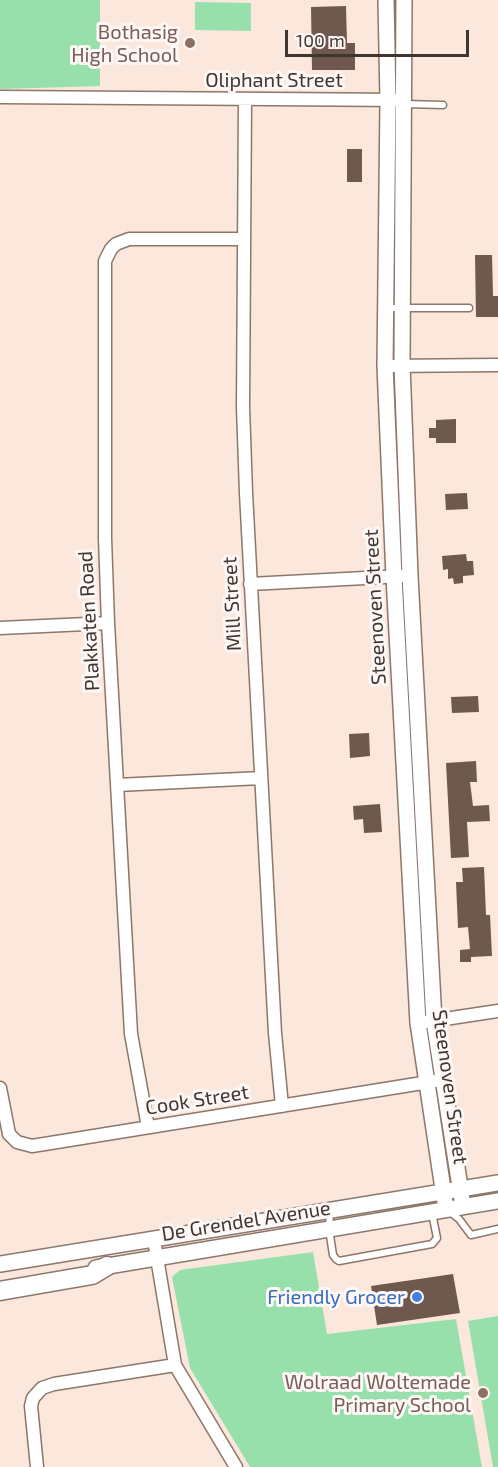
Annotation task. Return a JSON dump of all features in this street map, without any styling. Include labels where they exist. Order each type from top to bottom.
[{"type":"main road","points":[[0,1291],[92,1275],[107,1266]]},
{"type":"street","name":"Steenoven Street","points":[[386,0],[388,100],[385,366],[434,1021],[460,1189],[461,1213]]},
{"type":"street","name":"Steenoven Street","points":[[404,0],[402,576],[418,1023],[443,1192],[439,1211]]},
{"type":"street","name":"Oliphant Street","points":[[0,96],[405,102]]},
{"type":"street","name":"Mill Street","points":[[245,100],[243,407],[274,1033],[282,1106]]},
{"type":"street","name":"Plakkaten Road","points":[[148,1127],[131,1034],[108,623],[105,538],[105,261],[108,253],[116,244],[129,239],[244,239]]},
{"type":"street","points":[[385,366],[498,365]]},
{"type":"street","points":[[250,584],[402,576]]},
{"type":"street","points":[[0,628],[108,623]]},
{"type":"street","points":[[117,785],[261,778]]},
{"type":"street","points":[[418,1023],[498,1011]]},
{"type":"street","name":"Cook Street","points":[[0,1088],[7,1129],[13,1139],[27,1146],[442,1080]]},
{"type":"street","name":"De Grendel Avenue","points":[[0,1264],[498,1183]]},
{"type":"street","name":"De Grendel Avenue","points":[[0,1283],[439,1211],[461,1213],[498,1201]]},
{"type":"street","points":[[154,1240],[175,1365],[236,1467]]},
{"type":"street","points":[[37,1467],[31,1406],[33,1398],[42,1388],[54,1384],[175,1365]]},
{"type":"lane","points":[[405,102],[443,105]]},
{"type":"lane","points":[[385,308],[469,308]]},
{"type":"lane","points":[[330,1211],[329,1229],[333,1254],[336,1259],[342,1261],[430,1245],[437,1238],[439,1211]]},
{"type":"lane","points":[[461,1213],[471,1235],[498,1229]]},
{"type":"green space","points":[[0,0],[100,0],[100,86],[0,89]]},
{"type":"green space","points":[[195,2],[251,3],[251,31],[195,30]]},
{"type":"green space","points":[[313,1252],[327,1334],[456,1319],[482,1467],[250,1467],[190,1368],[172,1277],[180,1270]]},
{"type":"green space","points":[[498,1316],[498,1467],[493,1467],[468,1321]]},
{"type":"building","points":[[346,6],[347,43],[355,43],[355,70],[312,70],[311,7]]},
{"type":"building","points":[[347,149],[362,149],[362,182],[347,182]]},
{"type":"building","points":[[475,255],[492,255],[493,296],[498,296],[498,317],[476,317]]},
{"type":"building","points":[[456,419],[456,443],[436,443],[436,438],[429,438],[429,428],[436,428],[436,420]]},
{"type":"building","points":[[467,493],[468,509],[446,510],[445,494]]},
{"type":"building","points":[[466,554],[467,561],[473,561],[474,575],[463,576],[463,583],[454,584],[453,578],[448,579],[448,569],[443,570],[442,556]]},
{"type":"building","points":[[478,696],[479,712],[452,713],[451,697]]},
{"type":"building","points":[[369,733],[370,756],[350,758],[349,734]]},
{"type":"building","points":[[476,761],[477,782],[470,782],[473,806],[489,805],[490,821],[467,822],[469,857],[451,858],[446,763]]},
{"type":"building","points":[[380,804],[382,832],[364,833],[363,819],[354,820],[353,806]]},
{"type":"building","points":[[484,867],[486,915],[490,915],[492,956],[471,957],[471,962],[460,962],[460,950],[470,949],[468,927],[458,928],[456,882],[463,882],[462,868]]},
{"type":"building","points":[[453,1274],[460,1313],[377,1325],[371,1286]]},
{"type":"place","name":"Bothasig High School","points":[[190,43]]},
{"type":"place","name":"Friendly Grocer","points":[[417,1297]]},
{"type":"place","name":"Wolraad Woltemade Primary School","points":[[483,1393]]}]
